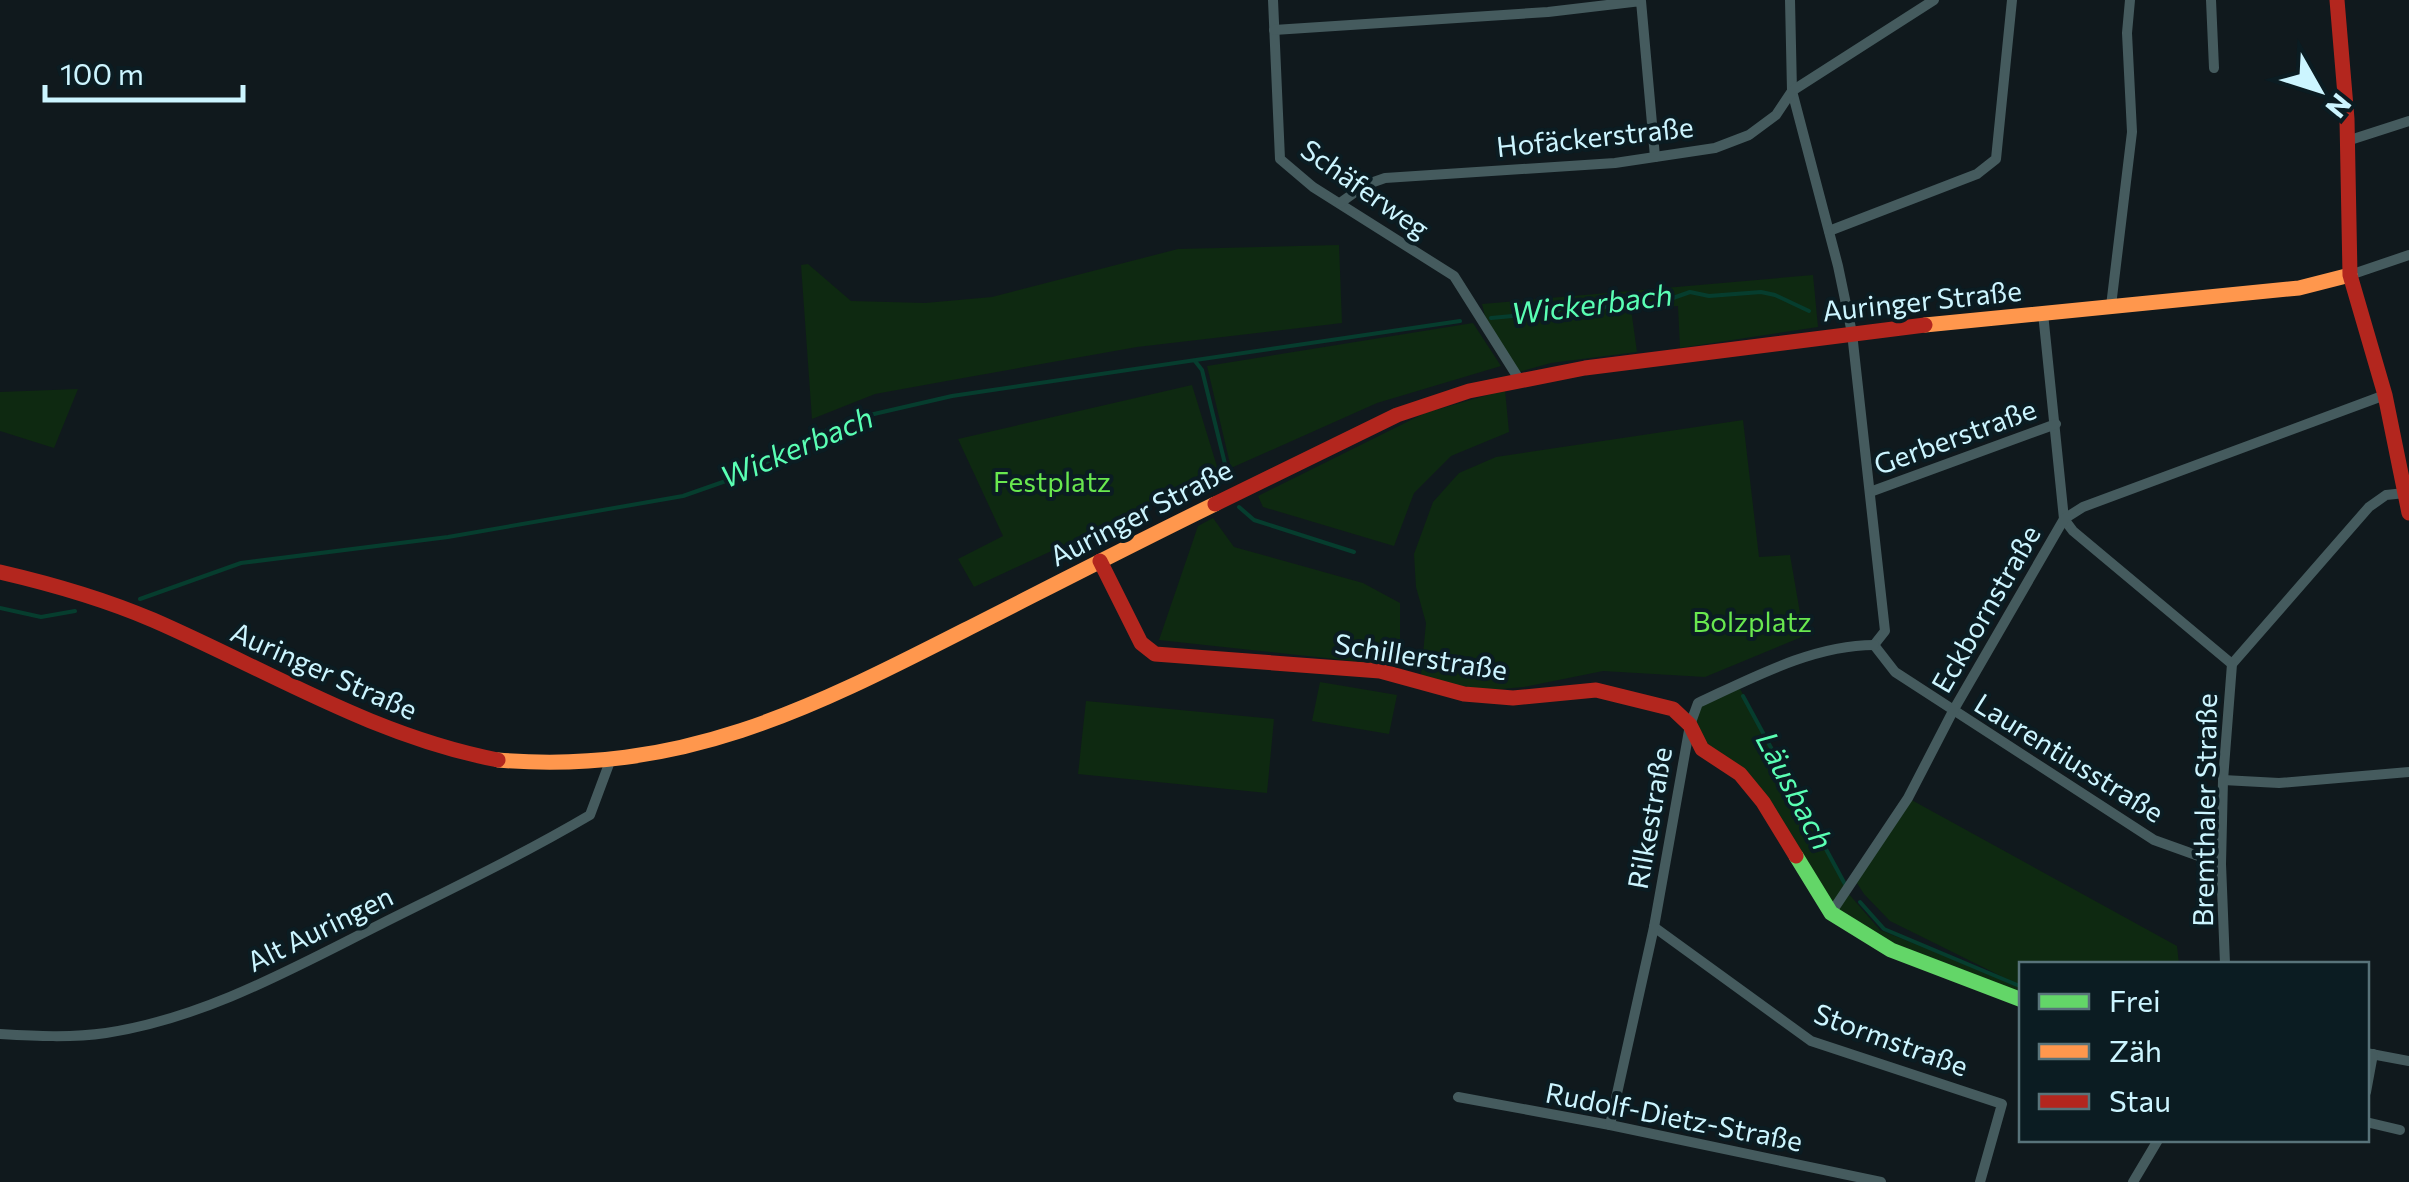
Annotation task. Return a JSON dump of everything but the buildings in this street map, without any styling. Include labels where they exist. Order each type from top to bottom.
[{"type":"street","name":"Schäferweg","points":[[1273,0],[1280,159],[1313,187],[1454,276],[1518,379]]},
{"type":"street","points":[[1790,0],[1792,91],[1852,333],[1885,631],[1874,645]]},
{"type":"street","name":"Hofäckerstraße","points":[[1340,203],[1365,185],[1384,178],[1615,163],[1715,148],[1748,135],[1776,115],[1792,91],[1934,0]]},
{"type":"street","points":[[1829,231],[1976,174],[1996,159],[2012,0]]},
{"type":"street","points":[[2110,306],[2132,132],[2127,33],[2130,0]]},
{"type":"street","points":[[2211,0],[2214,68]]},
{"type":"street","points":[[2337,0],[2350,276],[2404,464],[2409,513]]},
{"type":"street","points":[[1274,30],[1548,12],[1641,1],[1655,157]]},
{"type":"street","points":[[2346,141],[2409,121]]},
{"type":"street","points":[[2350,276],[2409,255]]},
{"type":"street","name":"Auringer Straße","points":[[0,572],[68,587],[154,621],[299,692],[414,740],[477,756],[538,764],[609,764],[684,751],[757,729],[886,670],[1100,561],[1425,404],[1518,379],[1852,333],[2299,288],[2350,276]]},
{"type":"street","points":[[2043,313],[2064,519],[2073,531],[2232,664]]},
{"type":"street","name":"Eckbornstraße","points":[[1831,913],[1908,798],[1953,711],[2064,519],[2083,507],[2386,395]]},
{"type":"street","name":"Gerberstraße","points":[[1870,492],[2056,424]]},
{"type":"street","name":"Bremthaler Straße","points":[[2224,962],[2220,864],[2232,664],[2369,506],[2386,495],[2405,493]]},
{"type":"street","name":"Schillerstraße","points":[[1100,561],[1140,642],[1156,654],[1380,672],[1464,694],[1596,690],[1673,709],[1690,725],[1702,749],[1740,774],[1763,802],[1831,913],[1892,950],[2019,999]]},
{"type":"street","name":"Rilkestraße","points":[[1610,1125],[1654,927],[1690,725],[1698,702],[1764,673],[1855,645],[1874,645]]},
{"type":"street","name":"Laurentiusstraße","points":[[1874,645],[1895,672],[2154,840],[2220,864]]},
{"type":"street","name":"Alt Auringen","points":[[0,1034],[105,1033],[166,1020],[246,991],[590,815],[609,764]]},
{"type":"street","points":[[2223,780],[2279,783],[2409,772]]},
{"type":"street","name":"Stormstraße","points":[[1654,927],[1811,1041],[2002,1104],[1980,1182]]},
{"type":"street","points":[[2370,1054],[2409,1061]]},
{"type":"street","name":"Rudolf-Dietz-Straße","points":[[1458,1098],[1610,1125],[1882,1182]]},
{"type":"street","points":[[2369,1123],[2400,1130]]},
{"type":"street","points":[[2132,1182],[2157,1142]]},
{"type":"green space","points":[[1339,245],[1342,323],[1137,347],[952,380],[875,394],[812,419],[801,265],[808,264],[851,301],[925,303],[992,297],[1178,249]]},
{"type":"green space","points":[[1813,275],[1818,327],[1680,348],[1678,306],[1631,309],[1637,352],[1551,363],[1519,372],[1486,321],[1482,304]]},
{"type":"green space","points":[[1473,323],[1501,366],[1377,403],[1231,468],[1207,366]]},
{"type":"green space","name":"Festplatz","points":[[1192,385],[1219,473],[974,587],[958,559],[1003,536],[958,439]]},
{"type":"green space","points":[[78,389],[54,448],[0,431],[0,392]]},
{"type":"green space","points":[[1505,390],[1509,432],[1451,456],[1414,493],[1394,546],[1263,507],[1258,496],[1425,413]]},
{"type":"green space","name":"Bolzplatz","points":[[1743,420],[1759,557],[1790,555],[1804,636],[1705,677],[1603,671],[1489,690],[1421,675],[1426,623],[1416,587],[1414,554],[1433,502],[1459,473],[1496,457]]},
{"type":"green space","points":[[1213,518],[1234,547],[1363,583],[1400,603],[1400,666],[1159,640],[1198,526]]},
{"type":"green space","points":[[1320,682],[1397,695],[1389,734],[1312,721]]},
{"type":"green space","points":[[1738,685],[1848,893],[1880,930],[2019,985],[2019,999],[1891,950],[1831,913],[1763,802],[1702,749],[1690,725],[1698,703]]},
{"type":"green space","points":[[1086,701],[1274,719],[1267,793],[1078,774]]},
{"type":"green space","points":[[1908,798],[2177,946],[2179,962],[2019,962],[2019,985],[1890,921],[1855,880]]},
{"type":"waterway","name":"Wickerbach","points":[[1491,318],[1555,312],[1580,301],[1592,308],[1656,304],[1690,292],[1709,296],[1761,292],[1809,311]]},
{"type":"waterway","name":"Wickerbach","points":[[140,599],[241,563],[448,537],[683,496],[743,475],[827,430],[861,417],[952,396],[1460,321]]},
{"type":"waterway","name":"Läusbach","points":[[1195,361],[1202,370],[1228,476]]},
{"type":"waterway","name":"Läusbach","points":[[1239,507],[1254,520],[1354,552]]},
{"type":"waterway","name":"Wickerbach","points":[[0,608],[41,617],[75,611]]},
{"type":"waterway","name":"Läusbach","points":[[1743,696],[1846,886]]},
{"type":"waterway","name":"Läusbach","points":[[1860,902],[1884,929],[2019,986]]},
{"type":"traffic: fast","points":[[1796,856],[1831,913],[1891,950],[2019,999]]},
{"type":"traffic: slow","points":[[1925,325],[2299,288],[2350,275]]},
{"type":"traffic: slow","points":[[498,760],[564,762],[626,757],[684,747],[741,731],[851,686],[1215,504]]},
{"type":"traffic: jam","points":[[2337,0],[2347,119],[2350,275],[2385,395],[2409,513]]},
{"type":"traffic: jam","points":[[1215,504],[1397,415],[1469,391],[1585,368],[1925,325]]},
{"type":"traffic: jam","points":[[1100,561],[1141,643],[1155,654],[1380,671],[1464,694],[1513,698],[1596,690],[1673,709],[1690,725],[1702,749],[1740,774],[1763,802],[1796,856]]},
{"type":"traffic: jam","points":[[0,572],[134,612],[364,718],[452,749],[498,760]]}]
